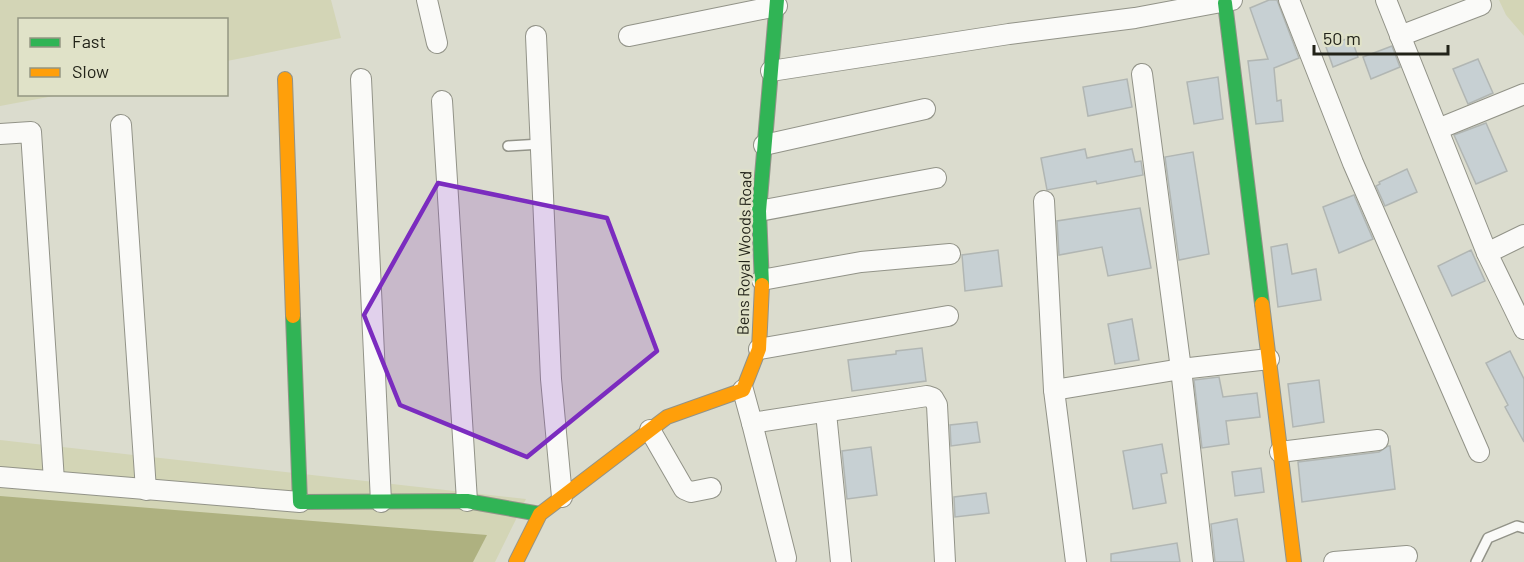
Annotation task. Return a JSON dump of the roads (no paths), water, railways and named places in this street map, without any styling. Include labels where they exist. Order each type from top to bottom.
[{"type":"street","points":[[427,0],[437,43]]},
{"type":"street","points":[[1289,0],[1353,163],[1479,452]]},
{"type":"street","points":[[1386,0],[1487,253],[1524,329]]},
{"type":"street","points":[[771,71],[1009,34],[1135,18],[1228,1],[1294,562]]},
{"type":"street","points":[[629,36],[777,3]]},
{"type":"street","name":"Bens Royal Woods Road","points":[[743,390],[759,349],[762,280],[759,211],[777,3]]},
{"type":"street","points":[[1400,36],[1480,5]]},
{"type":"street","points":[[536,36],[551,379],[562,497]]},
{"type":"street","points":[[1142,74],[1181,369],[1203,562]]},
{"type":"street","points":[[285,79],[300,502]]},
{"type":"street","points":[[361,79],[381,502]]},
{"type":"street","points":[[1438,129],[1524,94]]},
{"type":"street","points":[[442,101],[467,501]]},
{"type":"street","points":[[765,144],[925,109]]},
{"type":"street","points":[[121,125],[146,490]]},
{"type":"street","points":[[0,134],[31,132],[54,481]]},
{"type":"street","points":[[759,211],[936,178]]},
{"type":"street","points":[[1044,201],[1054,390],[1076,562]]},
{"type":"street","points":[[1487,253],[1524,235]]},
{"type":"street","points":[[762,280],[861,262],[950,254]]},
{"type":"street","points":[[759,349],[948,316]]},
{"type":"street","points":[[1054,390],[1181,369],[1269,359]]},
{"type":"street","points":[[516,562],[540,514],[667,417],[743,390],[786,558]]},
{"type":"street","points":[[752,423],[927,396],[933,398],[937,405],[945,562]]},
{"type":"street","points":[[826,413],[841,562]]},
{"type":"street","points":[[650,430],[684,489],[691,492],[711,488]]},
{"type":"street","points":[[1280,452],[1378,440]]},
{"type":"street","points":[[0,477],[300,502],[467,501],[540,514]]},
{"type":"street","points":[[1334,562],[1407,556]]},
{"type":"lane","points":[[508,146],[541,144]]},
{"type":"lane","points":[[1476,562],[1488,538],[1517,526],[1524,528]]}]
